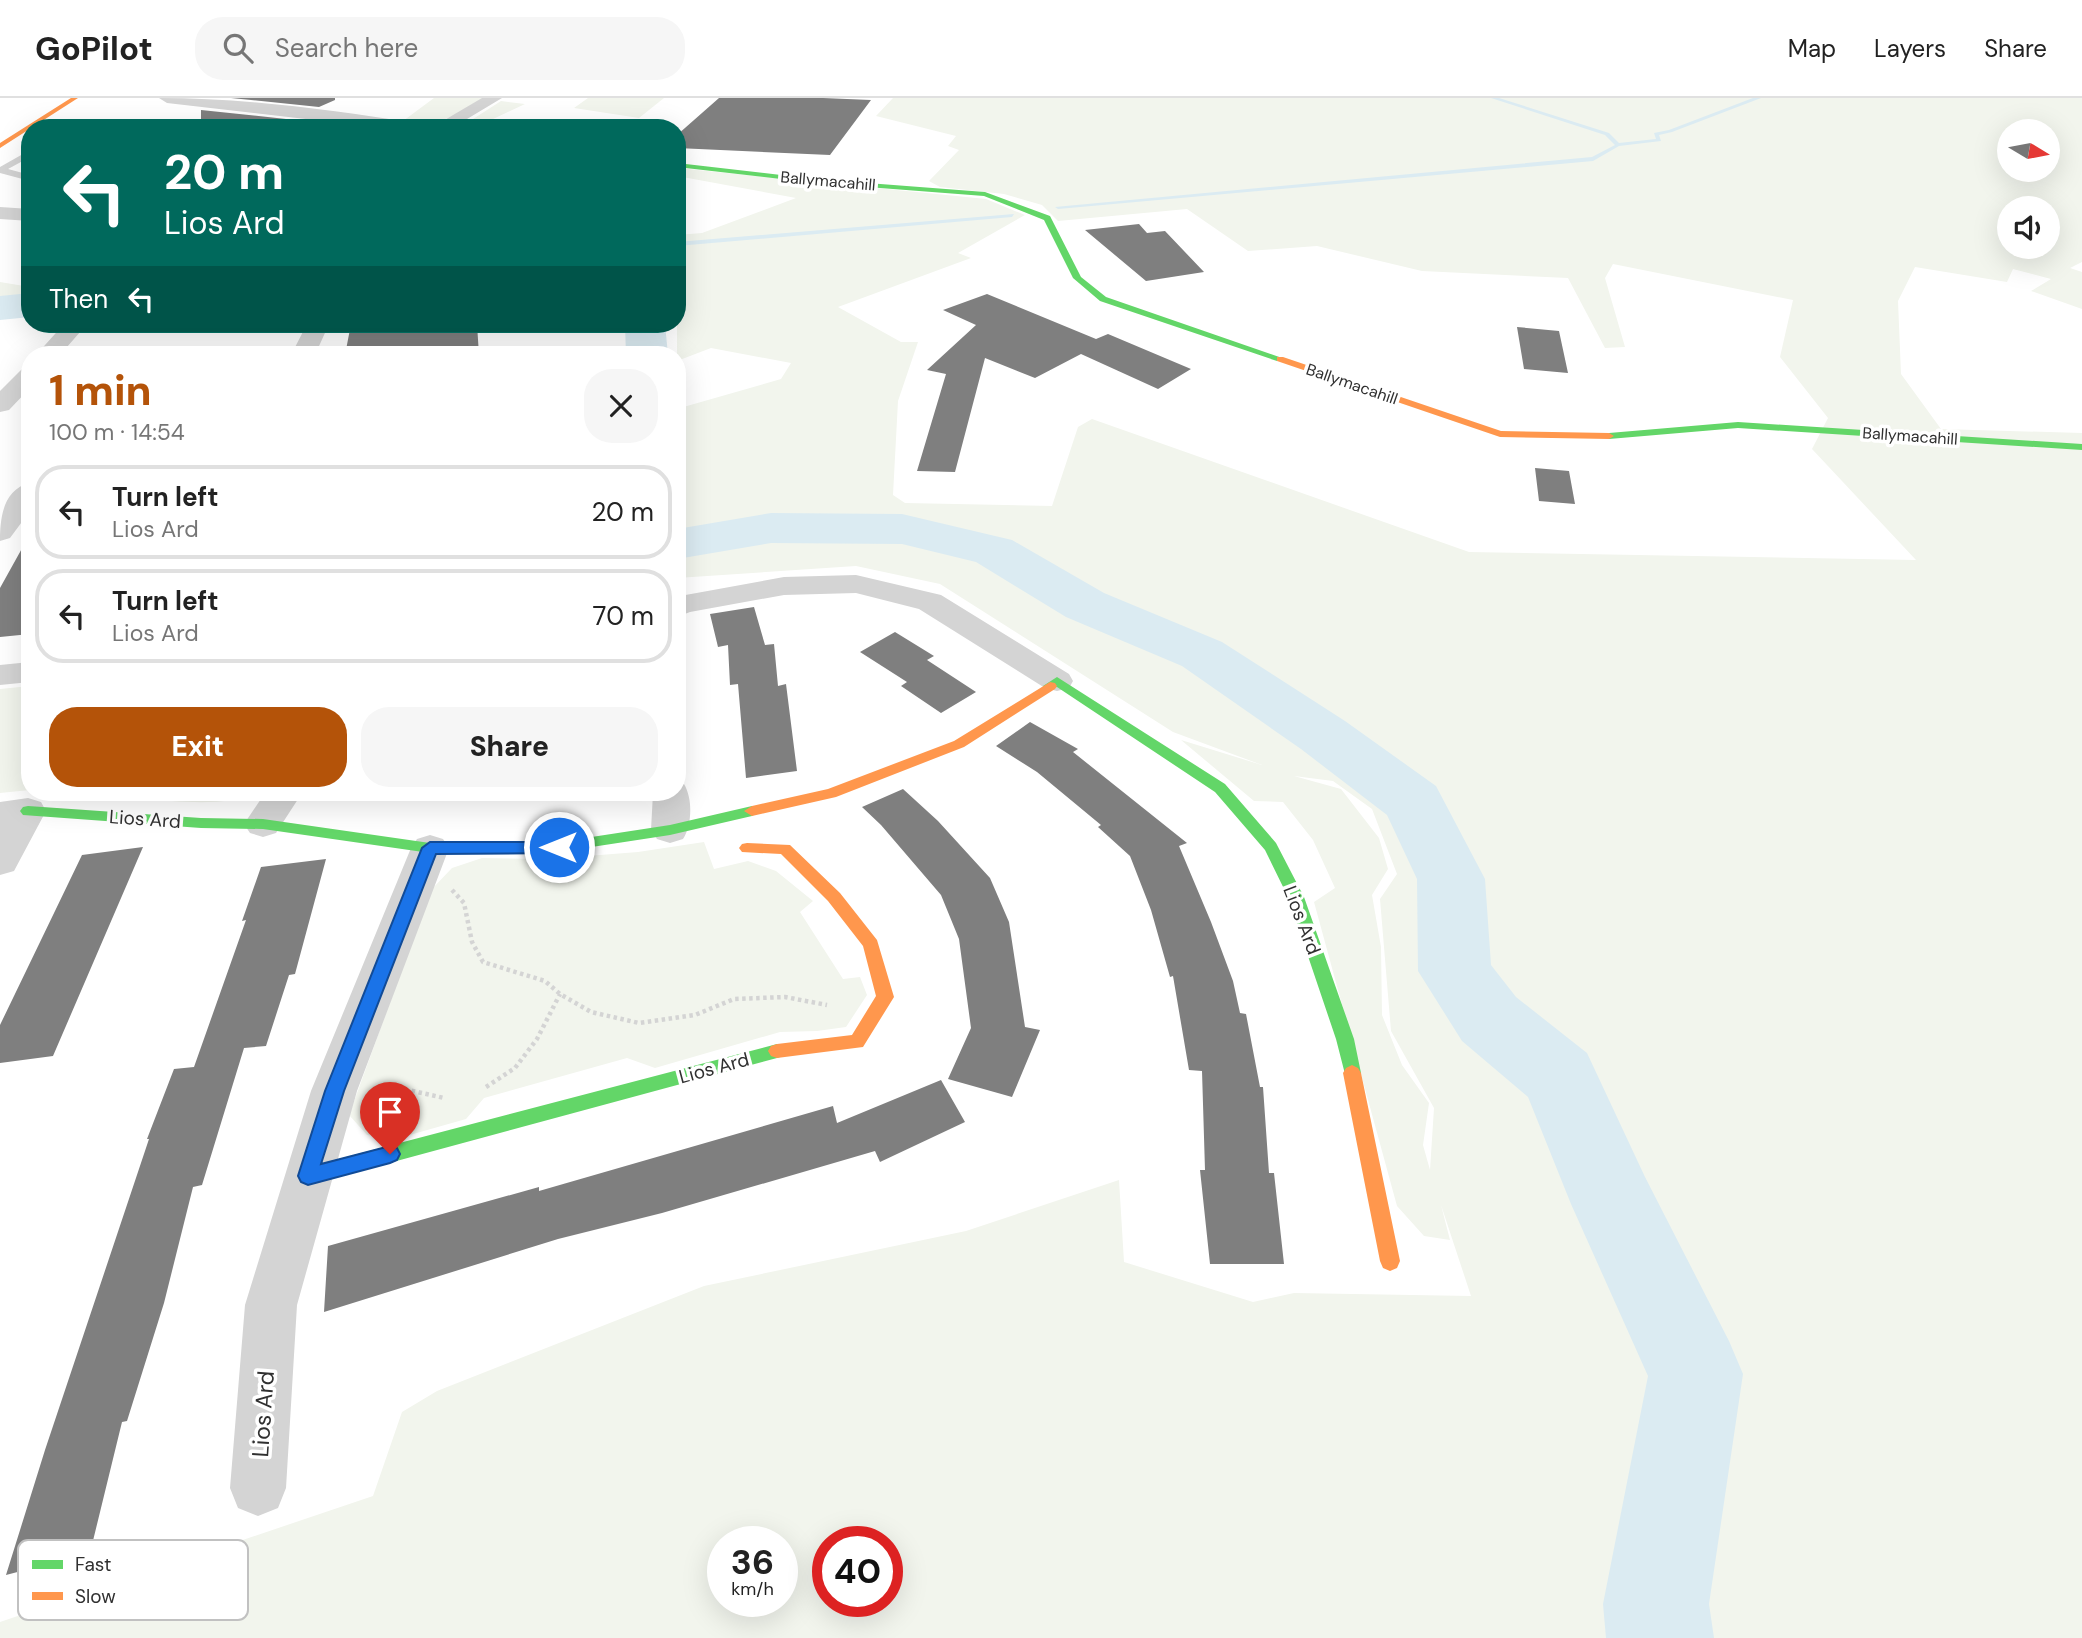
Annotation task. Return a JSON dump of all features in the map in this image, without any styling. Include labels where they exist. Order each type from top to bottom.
[{"type":"street","points":[[42,119],[75,98]]},
{"type":"street","points":[[167,98],[359,119]]},
{"type":"street","points":[[456,119],[494,98]]},
{"type":"street","points":[[2,145],[21,133]]},
{"type":"street","name":"Ballymacahill","points":[[686,166],[815,181],[985,194],[1046,218],[1077,278],[1103,299],[1500,434],[1620,436],[1738,425],[2082,447]]},
{"type":"street","points":[[0,213],[21,214]]},
{"type":"street","points":[[56,346],[68,333]]},
{"type":"street","points":[[0,405],[21,383]]},
{"type":"street","points":[[0,489],[21,490]]},
{"type":"street","points":[[0,532],[21,503]]},
{"type":"street","name":"Lios Ard","points":[[686,604],[784,586],[856,583],[930,602],[1220,788],[1271,846],[1296,897],[1345,1039],[1390,1261]]},
{"type":"street","points":[[0,676],[21,673]]},
{"type":"street","name":"Lios Ard","points":[[0,861],[14,813],[263,824],[424,864],[670,830],[844,789],[958,744],[1057,681]]},
{"type":"street","points":[[263,824],[279,801]]},
{"type":"street","points":[[670,830],[671,801]]},
{"type":"street","name":"Lios Ard","points":[[308,1176],[778,1051],[857,1042],[885,997],[871,944],[834,897],[785,849],[747,848]]},
{"type":"street","name":"Lios Ard","points":[[258,1488],[271,1305],[334,1091],[424,864]]},
{"type":"lane","points":[[2,145],[21,144]]},
{"type":"lane","points":[[1,170],[21,158]]},
{"type":"lane","points":[[1,170],[21,178]]},
{"type":"path","points":[[424,864],[442,879],[464,904],[472,942],[483,962],[545,981],[560,994],[591,1012],[639,1023],[695,1015],[734,999],[785,997],[830,1006],[856,1018],[870,1020]]},
{"type":"path","points":[[483,1089],[515,1068],[537,1039],[560,994]]},
{"type":"path","points":[[365,1161],[367,1135],[394,1098],[409,1090],[442,1098],[452,1096]]},
{"type":"shaded area","points":[[434,98],[483,98],[445,119],[406,119]]},
{"type":"shaded area","points":[[588,98],[664,98],[639,118],[574,108]]},
{"type":"shaded area","points":[[893,98],[2082,98],[2082,262],[2070,268],[2082,272],[2082,309],[2031,291],[2051,279],[2013,269],[2007,282],[1915,267],[1898,301],[1901,374],[1941,429],[2082,433],[2082,1638],[0,1638],[0,1622],[18,1616],[18,1620],[248,1620],[248,1540],[243,1540],[373,1496],[402,1412],[437,1391],[704,1286],[966,1231],[1119,1180],[1124,1262],[1253,1302],[1294,1293],[1471,1296],[1441,1205],[1450,1240],[1424,1236],[1397,1206],[1314,902],[1335,888],[1313,840],[1283,802],[1254,801],[1181,740],[1262,765],[1173,732],[940,584],[856,566],[686,577],[686,406],[781,379],[791,363],[711,348],[686,358],[686,346],[677,346],[677,333],[686,333],[686,234],[702,233],[796,198],[686,178],[686,169],[986,199],[1025,215],[958,253],[971,258],[838,307],[901,342],[918,342],[898,401],[893,495],[905,503],[1052,506],[1078,427],[1092,419],[1469,552],[1916,560],[1812,449],[1828,418],[1780,357],[1793,300],[1613,264],[1605,278],[1625,347],[1605,348],[1568,278],[1422,271],[1317,246],[1248,251],[1187,209],[1058,221],[1042,205],[1004,194],[940,187],[929,181],[959,150],[948,146],[956,136],[876,116]],"holes":[[[1294,776],[1333,781],[1372,809],[1397,874],[1380,899],[1391,1031],[1434,1108],[1430,1170],[1423,1145],[1429,1103],[1402,1065],[1382,1015],[1381,947],[1372,895],[1388,869],[1379,838],[1341,789]]]},
{"type":"shaded area","points":[[501,101],[525,104],[493,119],[473,119]]},
{"type":"shaded area","points":[[0,282],[21,286],[21,309],[0,311]]},
{"type":"shaded area","points":[[21,687],[21,791],[0,793],[0,689]]},
{"type":"shaded area","points":[[704,842],[714,869],[748,861],[776,871],[813,901],[800,912],[843,979],[860,977],[867,995],[846,1027],[780,1032],[655,1068],[627,1058],[484,1098],[466,1119],[399,1138],[367,1135],[349,1115],[431,890],[452,868],[482,858],[549,859],[638,852]]},
{"type":"building","points":[[231,98],[335,98],[335,100],[319,107]]},
{"type":"building","points":[[719,98],[871,100],[830,155],[686,148],[686,127]]},
{"type":"building","points":[[201,110],[286,119],[201,119]]},
{"type":"building","points":[[1139,224],[1147,233],[1165,231],[1204,272],[1146,281],[1085,230]]},
{"type":"building","points":[[987,294],[1096,339],[1108,334],[1191,369],[1158,389],[1081,354],[1035,378],[985,358],[955,472],[917,471],[946,374],[927,370],[976,325],[943,310]]},
{"type":"building","points":[[1517,327],[1559,331],[1568,373],[1524,369]]},
{"type":"building","points":[[349,333],[478,333],[478,346],[347,346]]},
{"type":"building","points":[[1535,468],[1569,471],[1575,504],[1539,501]]},
{"type":"building","points":[[21,550],[21,635],[0,637],[0,588]]},
{"type":"building","points":[[754,607],[765,645],[774,644],[778,686],[786,684],[797,771],[746,778],[738,684],[730,685],[728,645],[718,647],[710,614]]},
{"type":"building","points":[[895,632],[934,656],[927,660],[976,692],[941,713],[901,686],[907,682],[860,652]]},
{"type":"building","points":[[1030,722],[1078,749],[1073,752],[1187,843],[1179,846],[1233,981],[1240,1013],[1246,1014],[1260,1087],[1263,1087],[1269,1173],[1274,1173],[1284,1264],[1210,1264],[1200,1170],[1205,1170],[1202,1071],[1189,1070],[1173,976],[1170,977],[1151,910],[1130,856],[1098,827],[1101,825],[1037,772],[996,746]]},
{"type":"building","points":[[903,789],[938,821],[990,878],[1009,922],[1025,1027],[1040,1030],[1012,1097],[948,1079],[971,1028],[959,939],[941,895],[881,825],[862,807]]},
{"type":"building","points":[[143,847],[53,1056],[0,1063],[0,1025],[82,855]]},
{"type":"building","points":[[326,859],[295,974],[289,975],[266,1046],[244,1048],[202,1185],[193,1187],[164,1303],[127,1421],[122,1422],[93,1540],[18,1540],[18,1572],[6,1575],[147,1139],[174,1069],[194,1067],[246,920],[242,921],[261,867]]},
{"type":"building","points":[[941,1080],[965,1122],[880,1162],[875,1151],[662,1213],[558,1239],[324,1312],[328,1246],[539,1187],[539,1191],[833,1106],[837,1123]]},
{"type":"waterway","points":[[1494,98],[1607,134],[1618,145]]},
{"type":"waterway","points":[[1618,145],[1659,140],[1656,134],[1758,98]]},
{"type":"waterway","points":[[1058,207],[1593,159],[1618,145]]},
{"type":"waterway","points":[[686,243],[1012,215]]},
{"type":"waterway","points":[[0,308],[21,306]]},
{"type":"waterway","points":[[646,333],[646,346]]},
{"type":"waterway","points":[[686,542],[771,528],[902,529],[994,551],[1085,605],[1202,654],[1323,735],[1413,802],[1451,879],[1455,971],[1489,1019],[1559,1076],[1614,1204],[1696,1374],[1656,1604],[1660,1638]]},
{"type":"traffic: fast","points":[[686,166],[815,181],[985,194],[1047,218],[1077,278],[1103,299],[1280,359]]},
{"type":"traffic: fast","points":[[1609,436],[1738,425],[2082,447]]},
{"type":"traffic: fast","points":[[1050,686],[1057,681],[1220,788],[1271,847],[1296,897],[1345,1039],[1352,1073]]},
{"type":"traffic: fast","points":[[28,811],[201,823],[263,824],[430,848],[559,847],[670,830],[752,811]]},
{"type":"traffic: fast","points":[[308,1176],[777,1051]]},
{"type":"traffic: slow","points":[[42,119],[75,98]]},
{"type":"traffic: slow","points":[[0,146],[21,133]]},
{"type":"traffic: slow","points":[[1280,359],[1500,434],[1609,436]]},
{"type":"traffic: slow","points":[[752,811],[831,793],[959,744],[1050,686]]},
{"type":"traffic: slow","points":[[747,848],[785,849],[834,897],[871,944],[885,997],[857,1042],[777,1051]]},
{"type":"traffic: slow","points":[[1352,1073],[1390,1261]]},
{"type":"route","points":[[390,1154],[308,1176],[334,1091],[430,848],[559,847]]}]
